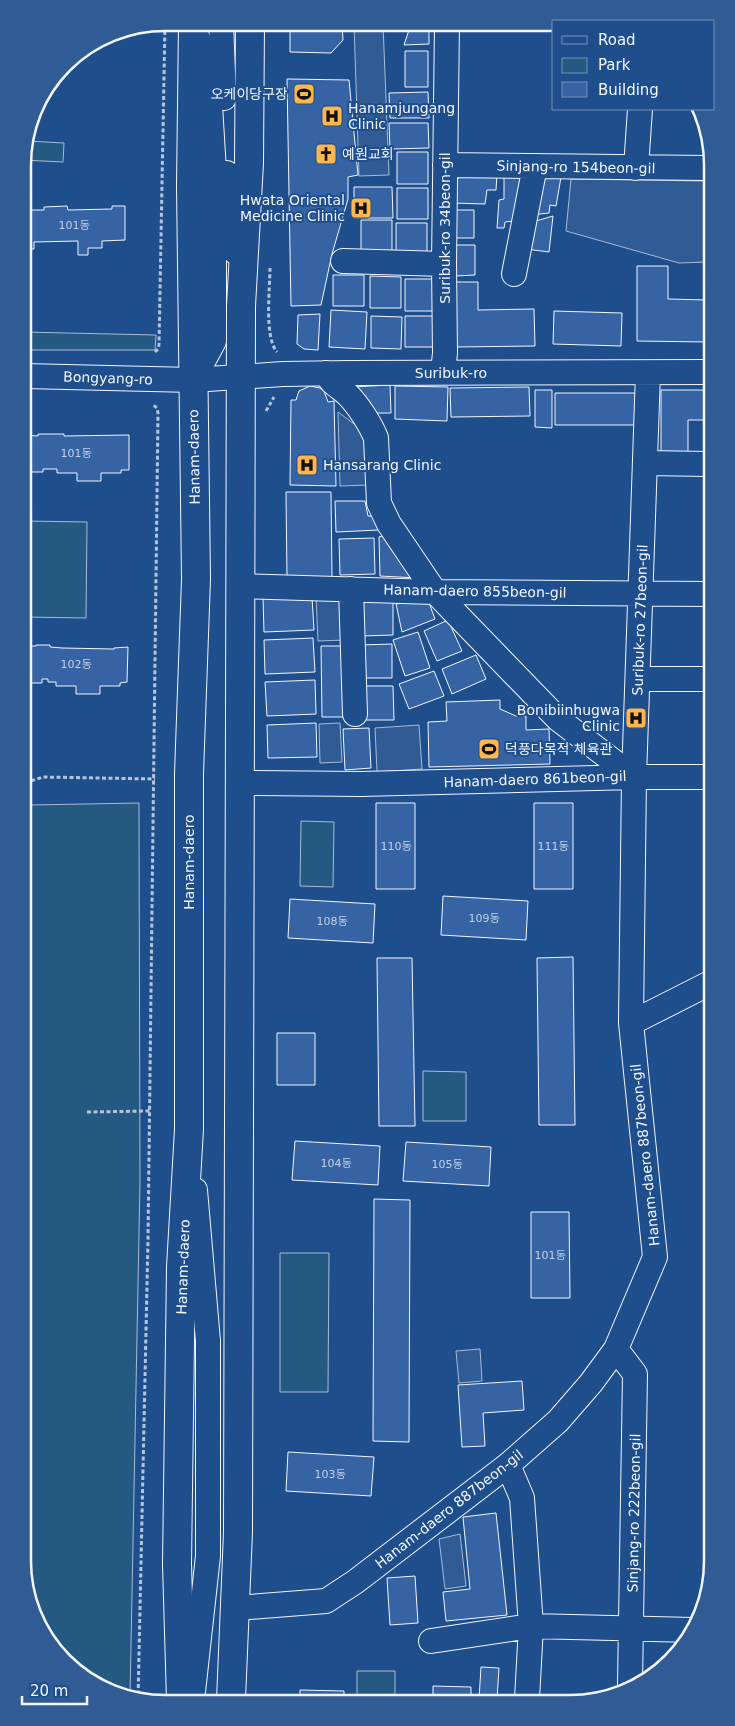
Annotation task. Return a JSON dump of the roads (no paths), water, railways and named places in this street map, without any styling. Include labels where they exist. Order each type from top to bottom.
[{"type":"main road","name":"Hanam-daero","points":[[181,1695],[177,1564],[181,1267],[190,1128],[188,774],[196,579],[190,186],[192,32]]},
{"type":"main road","points":[[231,1695],[238,1532],[241,783],[240,377],[241,306],[249,163],[250,32]]},
{"type":"street","name":"Suribuk-ro 34beon-gil","points":[[444,372],[447,31]]},
{"type":"street","points":[[222,32],[227,169],[241,306]]},
{"type":"street","points":[[636,168],[640,110]]},
{"type":"street","name":"Sinjang-ro 154beon-gil","points":[[445,165],[704,168]]},
{"type":"street","points":[[514,274],[535,166]]},
{"type":"street","points":[[343,261],[444,264]]},
{"type":"street","name":"Suribuk-ro","points":[[193,380],[326,374],[444,372],[704,372]]},
{"type":"street","name":"Suribuk-ro 27beon-gil","points":[[634,777],[648,373]]},
{"type":"street","points":[[326,374],[330,381],[348,395],[373,430],[376,438],[379,503],[389,524],[436,592],[558,719],[634,777]]},
{"type":"street","name":"Bongyang-ro","points":[[32,376],[193,380]]},
{"type":"street","points":[[645,462],[704,464]]},
{"type":"street","name":"Hanam-daero 855beon-gil","points":[[241,586],[436,592],[704,594]]},
{"type":"street","points":[[351,589],[355,714]]},
{"type":"street","points":[[638,679],[704,679]]},
{"type":"street","name":"Hanam-daero 887beon-gil","points":[[236,1608],[326,1601],[355,1582],[508,1465],[558,1420],[591,1383],[616,1349],[655,1257],[631,1023],[634,777]]},
{"type":"street","name":"Hanam-daero 861beon-gil","points":[[241,783],[361,784],[704,777]]},
{"type":"street","points":[[631,1023],[703,986]]},
{"type":"street","points":[[190,1128],[208,1341],[208,1556],[193,1695]]},
{"type":"street","points":[[208,1695],[212,1601],[238,1339]]},
{"type":"street","name":"Sinjang-ro 222beon-gil","points":[[616,1349],[636,1374],[630,1680]]},
{"type":"street","points":[[508,1465],[522,1498],[531,1626],[527,1695]]},
{"type":"street","points":[[431,1641],[531,1626],[684,1630]]},
{"type":"place","name":"오케이당구장","points":[[304,94]]},
{"type":"place","name":"Hanamjungang Clinic","points":[[332,116]]},
{"type":"place","name":"예원교회","points":[[326,154]]},
{"type":"place","name":"Hwata Oriental Medicine Clinic","points":[[361,208]]},
{"type":"place","name":"Hansarang Clinic","points":[[307,465]]},
{"type":"place","name":"Bonibiinhugwa Clinic","points":[[636,718]]},
{"type":"place","name":"덕풍다목적 체육관","points":[[489,749]]}]
